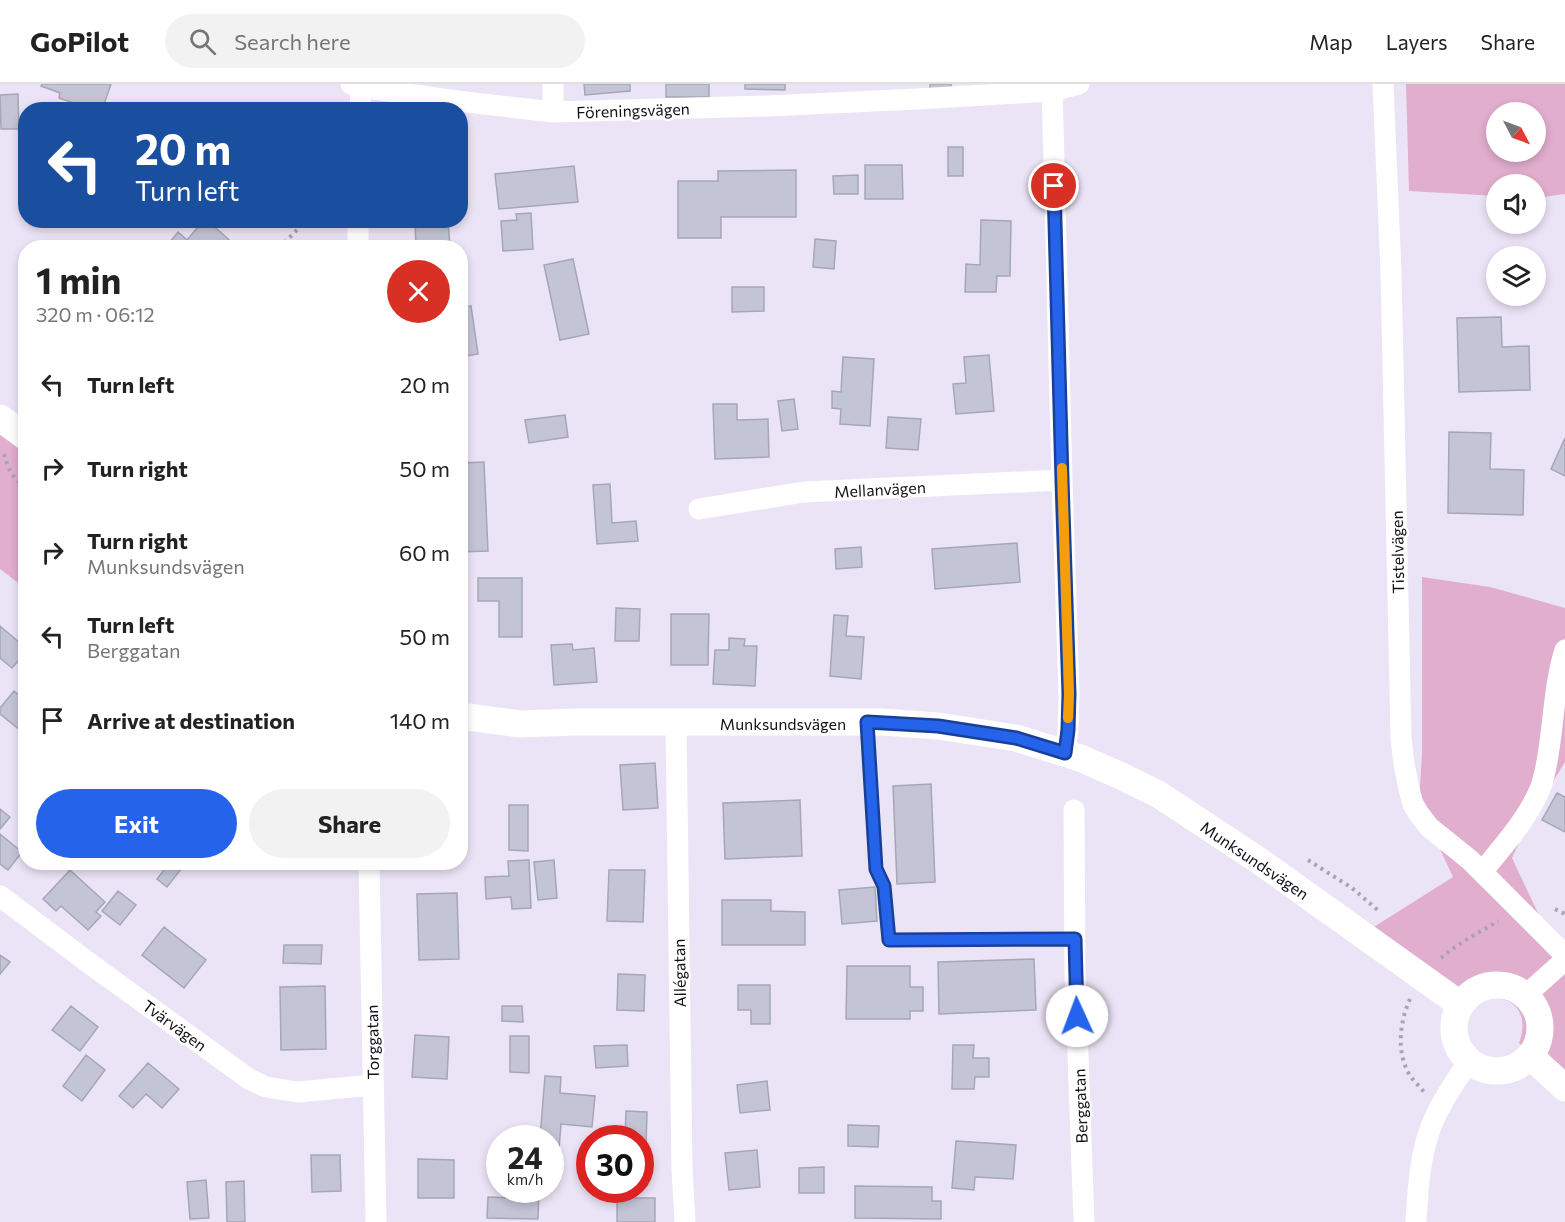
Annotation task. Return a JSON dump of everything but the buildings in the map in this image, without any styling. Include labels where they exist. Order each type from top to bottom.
[{"type":"street","points":[[553,84],[553,112]]},
{"type":"street","name":"Föreningsvägen","points":[[468,102],[553,112],[755,107],[917,92],[1079,84]]},
{"type":"street","name":"Tistelvägen","points":[[1383,84],[1391,272],[1401,738],[1404,765],[1413,804],[1430,827],[1470,860],[1565,955]]},
{"type":"street","points":[[356,85],[359,102]]},
{"type":"street","name":"Föreningsvägen","points":[[356,85],[466,102]]},
{"type":"street","points":[[1052,87],[1069,694],[1065,753]]},
{"type":"street","points":[[0,418],[15,444]]},
{"type":"street","name":"Mellanvägen","points":[[699,509],[804,492],[1062,480]]},
{"type":"street","points":[[1482,872],[1530,808],[1545,774],[1556,693],[1565,650]]},
{"type":"street","name":"Munksundsvägen","points":[[468,717],[520,724],[867,722],[938,726],[1016,738],[1065,753],[1158,794],[1258,860],[1461,1005]]},
{"type":"street","name":"Allégatan","points":[[676,723],[682,1169],[685,1222]]},
{"type":"street","name":"Berggatan","points":[[1074,810],[1075,973],[1084,1222]]},
{"type":"street","name":"Torggatan","points":[[369,870],[376,1222]]},
{"type":"street","name":"Tvärvägen","points":[[0,896],[93,966],[249,1078],[266,1087],[298,1092],[373,1085]]},
{"type":"street","points":[[1526,995],[1565,960]]},
{"type":"street","points":[[1488,985],[1508,986],[1526,995],[1538,1011],[1541,1025],[1539,1038],[1530,1056],[1520,1065],[1500,1071],[1487,1070],[1469,1060],[1460,1050],[1455,1038],[1455,1017],[1461,1005],[1475,990],[1488,985]]},
{"type":"street","points":[[1530,1056],[1565,1088]]},
{"type":"street","points":[[1416,1222],[1419,1180],[1425,1146],[1434,1118],[1469,1060]]},
{"type":"lane","points":[[867,722],[876,869],[884,886],[889,940],[1075,939]]},
{"type":"path","points":[[287,240],[299,228]]},
{"type":"path","points":[[15,444],[6,463],[18,481]]},
{"type":"path","points":[[1440,1107],[1412,1078],[1405,1066],[1401,1045],[1404,1012],[1411,997],[1438,960],[1455,945],[1472,938],[1516,907]]},
{"type":"shaded area","points":[[1406,84],[1565,84],[1565,194],[1546,197],[1546,174],[1486,174],[1486,195],[1409,191]]},
{"type":"shaded area","points":[[0,416],[18,429],[18,583],[0,569]]},
{"type":"shaded area","points":[[1422,577],[1490,587],[1565,608],[1565,762],[1530,819],[1512,858],[1546,930],[1565,948],[1565,1084],[1519,1043],[1522,1021],[1517,1008],[1512,1003],[1497,998],[1488,998],[1472,1010],[1369,930],[1453,877],[1419,804],[1422,753]]},
{"type":"slow traffic","points":[[1062,468],[1068,718]]},
{"type":"route","points":[[1054,186],[1069,694],[1065,753],[1016,738],[938,726],[867,722],[876,869],[884,886],[889,940],[1075,939],[1077,1016]]}]
